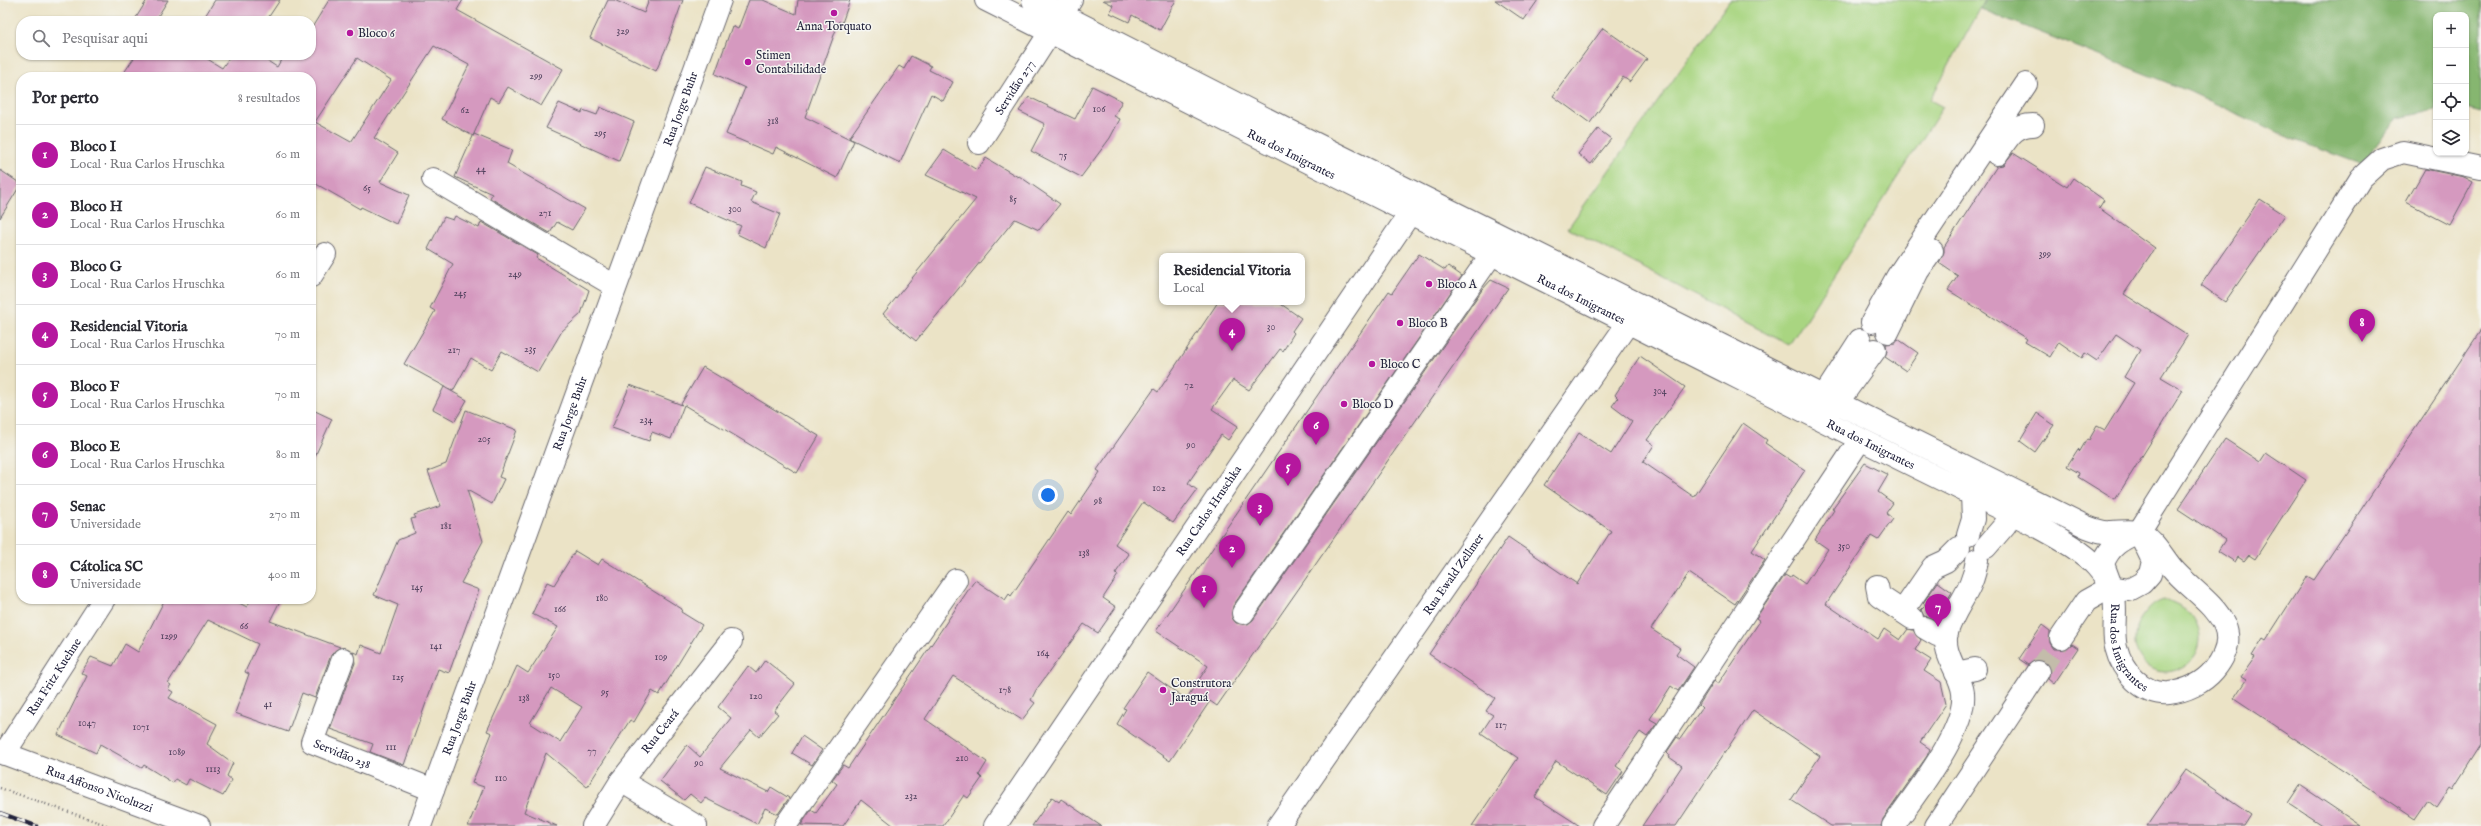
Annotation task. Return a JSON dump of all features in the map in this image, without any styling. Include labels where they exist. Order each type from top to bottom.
[{"type":"street","name":"Rua Jorge Buhr","points":[[420,826],[720,0]]},
{"type":"street","name":"Rua dos Imigrantes","points":[[986,0],[1061,16]]},
{"type":"street","name":"Rua dos Imigrantes","points":[[1034,0],[1280,137],[1410,215],[1860,440],[2010,512],[2088,558],[2099,569],[2111,587],[2116,611],[2116,646],[2122,662],[2133,678],[2147,689],[2162,694],[2180,692],[2200,683],[2215,669],[2225,648],[2226,632],[2221,617],[2210,603],[2173,570],[2150,540],[2139,532],[2106,533],[2087,527],[1422,195],[1280,137]]},
{"type":"street","name":"Servidão 277","points":[[979,143],[1061,16]]},
{"type":"street","points":[[2026,84],[1897,277],[1880,327],[2013,130],[2025,125],[2033,125]]},
{"type":"street","points":[[2111,587],[2103,564],[2106,556],[2117,543],[2139,532],[2360,178],[2382,159],[2403,152],[2481,168]]},
{"type":"street","points":[[433,179],[615,286]]},
{"type":"street","name":"Rua Carlos Hruschka","points":[[995,826],[1410,215],[1422,195]]},
{"type":"street","points":[[316,268],[325,254]]},
{"type":"street","points":[[1243,613],[1491,255]]},
{"type":"street","name":"Rua Ewald Zellmer","points":[[1278,826],[1628,323]]},
{"type":"street","points":[[1820,419],[1830,399],[1867,345]]},
{"type":"street","points":[[1603,826],[1860,440]]},
{"type":"street","points":[[1893,826],[1942,754],[1961,712],[1965,671],[1947,647],[1947,633],[1975,577],[1982,554],[2005,525],[2017,492]]},
{"type":"street","points":[[1913,619],[1933,567],[1946,561],[1963,541],[1973,519],[1972,494]]},
{"type":"street","points":[[2061,638],[2086,601],[2111,587],[2129,590],[2142,583],[2150,574],[2152,557],[2139,532]]},
{"type":"street","points":[[786,826],[956,580]]},
{"type":"street","points":[[1877,586],[1879,596],[1913,619],[1937,635],[1947,633]]},
{"type":"street","name":"Rua Fritz Kuehne","points":[[2,753],[101,604]]},
{"type":"street","name":"Rua Ceará","points":[[593,826],[621,781],[731,641]]},
{"type":"street","name":"Servidão 238","points":[[343,659],[312,742],[433,790]]},
{"type":"street","points":[[1936,826],[2038,672]]},
{"type":"street","name":"Rua Affonso Nicoluzzi","points":[[2,753],[199,826]]},
{"type":"street","points":[[621,781],[696,826]]},
{"type":"path","points":[[0,788],[109,826]]},
{"type":"green space","points":[[1730,0],[1985,0],[1930,100],[1943,107],[1789,345],[1568,228]]},
{"type":"green space","points":[[1986,0],[2481,0],[2481,112],[2469,109],[2469,12],[2433,12],[2433,111],[2398,118],[2361,164],[2292,139],[2186,90],[1981,9]]},
{"type":"green space","points":[[2164,599],[2182,608],[2191,615],[2198,628],[2200,643],[2195,657],[2190,663],[2170,671],[2158,671],[2148,667],[2141,660],[2136,650],[2135,638],[2138,626],[2145,613],[2153,604]]},
{"type":"building","points":[[147,0],[168,0],[158,16],[137,16]]},
{"type":"building","points":[[215,0],[280,0],[269,16],[205,16]]},
{"type":"building","points":[[329,0],[463,0],[457,10],[563,69],[541,106],[508,87],[499,102],[490,97],[473,136],[442,119],[469,65],[434,46],[374,138],[398,153],[380,182],[409,195],[396,224],[361,207],[360,209],[316,184],[316,123],[351,142],[391,80],[357,58],[316,120],[316,72],[124,72],[133,60],[209,60],[222,68],[228,60],[266,60],[277,67],[281,60],[316,60],[316,21]]},
{"type":"building","points":[[608,0],[614,0],[644,13],[649,0],[683,0],[670,39],[656,71],[590,38]]},
{"type":"building","points":[[749,0],[763,0],[796,14],[798,0],[850,0],[842,23],[839,21],[805,117],[854,141],[837,178],[776,147],[773,154],[726,134],[745,88],[715,74],[732,26],[738,29]]},
{"type":"building","points":[[1103,0],[1176,0],[1160,30],[1132,15],[1129,22],[1110,13],[1113,5]]},
{"type":"building","points":[[1495,0],[1538,0],[1524,20]]},
{"type":"building","points":[[1603,28],[1647,59],[1630,82],[1623,77],[1590,123],[1553,96]]},
{"type":"building","points":[[911,56],[931,66],[929,70],[953,82],[943,101],[931,94],[900,163],[849,138],[899,66],[904,69]]},
{"type":"building","points":[[1092,86],[1122,101],[1114,116],[1120,119],[1110,138],[1081,177],[1031,151],[1045,124],[1019,111],[1029,97],[1075,119]]},
{"type":"building","points":[[559,103],[582,113],[583,110],[597,115],[600,107],[634,122],[619,161],[546,128]]},
{"type":"building","points":[[1598,129],[1611,139],[1591,164],[1578,154]]},
{"type":"building","points":[[474,134],[512,150],[507,164],[585,209],[572,230],[557,222],[550,233],[490,198],[492,194],[455,177]]},
{"type":"building","points":[[944,150],[977,170],[986,158],[1018,177],[1019,176],[1060,204],[1039,230],[1015,219],[916,341],[883,314],[976,199],[926,175]]},
{"type":"building","points":[[2013,153],[2067,187],[2073,178],[2104,200],[2099,208],[2155,248],[2124,294],[2188,335],[2161,377],[2183,390],[2115,500],[2078,477],[2079,473],[2067,466],[2078,449],[2080,451],[2087,439],[2089,440],[2097,426],[2105,430],[2134,383],[2124,377],[2140,350],[2116,334],[2097,361],[2085,353],[2082,358],[2059,342],[2050,357],[2025,342],[2027,339],[1948,290],[1958,276],[1939,263],[1944,252],[1944,247],[1997,166],[2003,165]]},
{"type":"building","points":[[705,167],[742,182],[741,186],[756,192],[751,202],[780,214],[766,248],[737,234],[741,226],[689,203]]},
{"type":"building","points":[[2425,169],[2464,177],[2473,182],[2450,225],[2406,202]]},
{"type":"building","points":[[0,170],[16,181],[16,192],[0,218]]},
{"type":"building","points":[[2260,199],[2285,215],[2225,302],[2201,285]]},
{"type":"building","points":[[455,216],[479,228],[481,222],[538,255],[536,258],[589,290],[581,314],[562,331],[538,372],[502,351],[491,370],[471,358],[453,391],[404,364],[435,311],[430,308],[453,264],[428,249],[444,217],[453,220]]},
{"type":"building","points":[[1419,254],[1445,270],[1448,266],[1462,276],[1233,606],[1232,618],[1236,623],[1248,624],[1253,620],[1482,290],[1491,280],[1508,288],[1217,706],[1210,701],[1170,761],[1117,724],[1126,709],[1123,708],[1147,672],[1186,699],[1208,666],[1156,631],[1389,291],[1392,293]]},
{"type":"building","points":[[1216,305],[1282,305],[1301,318],[1292,331],[1294,333],[1283,351],[1280,349],[1249,390],[1233,380],[1212,409],[1238,426],[1228,440],[1221,435],[1188,483],[1197,490],[1173,523],[1143,502],[1115,544],[1129,554],[1115,574],[1118,575],[1103,598],[1116,607],[1098,633],[1084,624],[1036,690],[1031,700],[1035,703],[1022,720],[953,676],[925,719],[987,762],[979,775],[982,778],[968,798],[964,795],[943,826],[894,826],[861,800],[843,826],[801,825],[811,810],[816,813],[837,784],[832,780],[843,765],[848,768],[975,580],[1005,600],[1009,594],[1011,596],[1068,512],[1071,515],[1100,472],[1097,470],[1154,389],[1158,392]]},
{"type":"building","points":[[2481,330],[2481,745],[2453,789],[2450,787],[2437,807],[2428,800],[2415,819],[2234,698],[2246,680],[2241,677],[2255,657],[2252,656],[2263,638],[2266,640],[2307,576],[2314,580]]},
{"type":"building","points":[[1898,339],[1918,353],[1906,371],[1885,357],[1887,351],[1886,344],[1895,343]]},
{"type":"building","points":[[1640,356],[1685,387],[1647,440],[1654,445],[1643,462],[1694,497],[1743,423],[1767,440],[1765,443],[1805,470],[1752,551],[1765,560],[1735,604],[1689,573],[1651,629],[1680,648],[1676,654],[1694,667],[1678,691],[1671,686],[1650,719],[1657,723],[1647,737],[1640,732],[1616,766],[1623,771],[1607,795],[1556,761],[1535,797],[1580,826],[1472,826],[1518,758],[1481,733],[1493,715],[1486,711],[1495,698],[1429,654],[1508,537],[1577,584],[1611,531],[1544,485],[1579,433],[1611,454],[1632,421],[1612,406],[1618,398],[1615,395]]},
{"type":"building","points":[[703,367],[819,436],[797,473],[684,405],[671,439],[652,432],[649,441],[612,428],[630,385],[682,405],[681,404]]},
{"type":"building","points":[[444,387],[467,400],[455,421],[433,409]]},
{"type":"building","points":[[466,410],[517,430],[499,477],[504,479],[492,504],[467,490],[483,541],[461,583],[479,590],[449,673],[438,669],[404,765],[370,752],[373,744],[330,729],[355,663],[353,652],[358,654],[361,645],[381,653],[398,605],[374,595],[398,540],[415,533],[411,519],[416,518],[414,515],[441,506],[428,471],[446,464]]},
{"type":"building","points":[[316,411],[332,419],[316,454]]},
{"type":"building","points":[[2037,413],[2054,425],[2035,452],[2020,441]]},
{"type":"building","points":[[2225,439],[2260,462],[2266,453],[2306,480],[2255,559],[2249,555],[2244,561],[2238,557],[2235,562],[2218,551],[2225,540],[2178,509]]},
{"type":"building","points":[[1865,463],[1888,475],[1878,492],[1893,503],[1886,513],[1893,519],[1878,540],[1871,536],[1826,604],[1878,639],[1884,629],[1900,640],[1908,629],[1913,630],[1921,640],[1915,650],[1931,660],[1924,671],[1941,682],[1946,704],[1920,742],[1930,749],[1927,756],[1883,819],[1881,826],[1831,826],[1791,800],[1820,756],[1753,710],[1676,826],[1642,826],[1682,766],[1669,757],[1670,755],[1667,752],[1677,737],[1680,739],[1702,708],[1699,705],[1714,681],[1718,684],[1760,621],[1756,618],[1785,575],[1790,578],[1792,575],[1805,584],[1828,549],[1815,540],[1834,510],[1832,509]]},
{"type":"building","points":[[575,551],[598,565],[602,559],[682,609],[681,612],[702,625],[659,695],[652,691],[634,722],[630,720],[587,787],[546,753],[524,812],[557,826],[468,826],[484,787],[472,783],[492,733],[487,731],[517,666],[528,673],[558,627],[532,614],[547,582],[554,585]],"holes":[[[551,688],[582,707],[560,742],[530,723]]]},
{"type":"building","points":[[1938,582],[1952,592],[1936,620],[1924,616],[1921,610],[1926,605],[1923,603]]},
{"type":"building","points":[[162,604],[241,604],[247,607],[248,604],[278,604],[270,621],[340,647],[331,655],[315,698],[302,693],[288,732],[235,713],[249,674],[245,672],[258,644],[208,620],[168,683],[171,685],[168,689],[173,692],[169,698],[217,724],[207,744],[233,763],[227,776],[232,780],[223,796],[189,779],[186,785],[175,779],[173,783],[144,765],[142,768],[100,744],[96,753],[58,735],[87,676],[81,673],[91,657],[113,666],[125,644],[138,652]]},
{"type":"building","points":[[2042,625],[2050,631],[2050,643],[2054,649],[2066,649],[2072,644],[2078,648],[2054,684],[2048,679],[2050,672],[2045,662],[2038,660],[2028,665],[2019,659]]},
{"type":"building","points":[[765,660],[795,684],[774,711],[778,714],[759,737],[751,730],[720,768],[768,792],[771,787],[789,798],[778,814],[765,808],[757,824],[705,798],[701,803],[690,794],[684,800],[660,781],[687,745],[700,757],[731,718],[718,707],[748,666],[756,673]]},
{"type":"building","points":[[802,736],[822,750],[812,765],[792,753]]},
{"type":"building","points":[[2186,770],[2251,815],[2244,826],[2147,826]]},
{"type":"building","points":[[2300,785],[2361,826],[2323,826],[2288,803]]},
{"type":"building","points":[[1052,797],[1059,802],[1061,799],[1101,826],[1032,826]]},
{"type":"tunnel","points":[[2038,672],[2061,638]]},
{"type":"railway","points":[[0,813],[36,826]]},
{"type":"place","name":"Anna Torquato","points":[[834,13]]},
{"type":"place","name":"Bloco 6","points":[[350,33]]},
{"type":"place","name":"Stimen Contabilidade","points":[[748,62]]},
{"type":"place","name":"Bloco A","points":[[1429,284]]},
{"type":"place","name":"Bloco B","points":[[1400,323]]},
{"type":"place","name":"Cátolica SC","points":[[2362,342]]},
{"type":"place","name":"Residencial Vitoria","points":[[1232,351]]},
{"type":"place","name":"Bloco C","points":[[1372,364]]},
{"type":"place","name":"Bloco D","points":[[1344,404]]},
{"type":"place","name":"Bloco E","points":[[1316,445]]},
{"type":"place","name":"Bloco F","points":[[1288,486]]},
{"type":"place","name":"Bloco G","points":[[1260,526]]},
{"type":"place","name":"Bloco H","points":[[1232,568]]},
{"type":"place","name":"Bloco I","points":[[1204,608]]},
{"type":"place","name":"Senac","points":[[1938,627]]},
{"type":"place","name":"Construtora Jaraguá","points":[[1163,690]]}]
